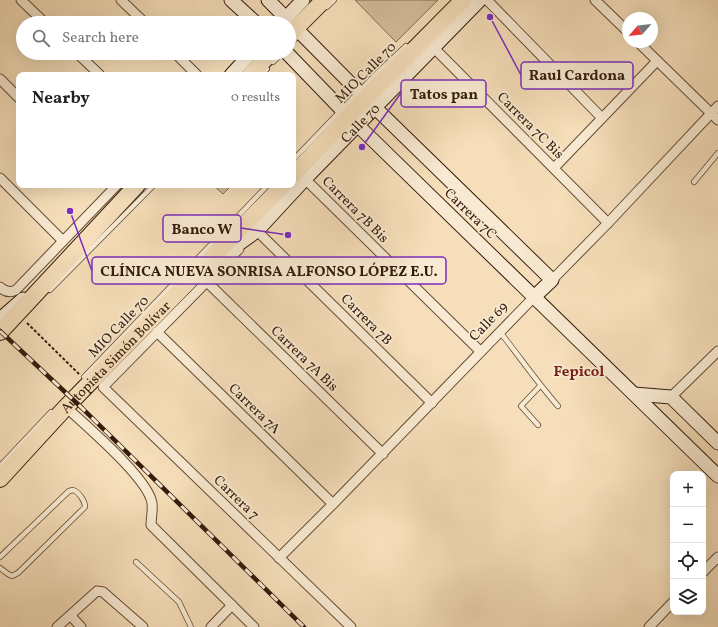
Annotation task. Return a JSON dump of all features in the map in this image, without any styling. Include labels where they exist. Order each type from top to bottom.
[{"type":"highway","points":[[297,171],[463,0]]},
{"type":"highway","points":[[296,26],[324,5]]},
{"type":"highway","points":[[253,72],[264,60]]},
{"type":"highway","points":[[0,332],[44,290],[134,188]]},
{"type":"highway","name":"Autopista Simón Bolívar","points":[[0,479],[61,407],[202,277],[253,226],[282,188]]},
{"type":"street","points":[[21,0],[38,16]]},
{"type":"street","points":[[121,0],[138,16]]},
{"type":"street","points":[[231,0],[248,16]]},
{"type":"street","name":"Carrera 7C","points":[[268,0],[282,16]]},
{"type":"street","points":[[296,20],[303,0]]},
{"type":"street","name":"Calle 70","points":[[367,99],[433,47],[480,0]]},
{"type":"street","points":[[487,0],[602,118]]},
{"type":"street","points":[[595,0],[622,26]]},
{"type":"street","name":"Carrera 7C","points":[[296,31],[552,280]]},
{"type":"street","name":"Carrera 7C Bis","points":[[433,47],[608,223]]},
{"type":"street","points":[[644,48],[718,120]]},
{"type":"street","points":[[84,60],[97,72]]},
{"type":"street","points":[[182,60],[194,72]]},
{"type":"street","points":[[234,72],[245,60]]},
{"type":"street","name":"Carrera 7C","points":[[294,60],[349,117],[718,476]]},
{"type":"street","points":[[554,168],[657,61]]},
{"type":"street","points":[[0,79],[16,95]]},
{"type":"street","name":"Calle 69","points":[[279,558],[383,454],[480,351],[608,223],[718,106]]},
{"type":"street","name":"Carrera 7B Bis","points":[[297,171],[480,351]]},
{"type":"street","points":[[0,178],[63,241]]},
{"type":"street","points":[[2,289],[12,292],[16,290],[111,188]]},
{"type":"street","points":[[253,226],[283,188]]},
{"type":"street","name":"Carrera 7B","points":[[253,226],[432,403]]},
{"type":"street","points":[[157,332],[202,277]]},
{"type":"street","name":"Carrera 7A Bis","points":[[202,277],[383,454]]},
{"type":"street","points":[[0,319],[12,308],[44,290]]},
{"type":"street","name":"Carrera 7","points":[[157,332],[103,387],[351,627]]},
{"type":"street","name":"Carrera 7A","points":[[157,332],[333,504]]},
{"type":"street","points":[[671,397],[718,351]]},
{"type":"street","points":[[634,394],[671,397],[718,443]]},
{"type":"street","points":[[61,407],[134,472],[152,503],[151,525],[254,627]]},
{"type":"street","points":[[706,569],[718,557]]},
{"type":"street","points":[[57,627],[100,591],[104,592],[143,627]]},
{"type":"street","points":[[211,627],[232,605]]},
{"type":"street","points":[[649,627],[670,605]]},
{"type":"street","points":[[70,616],[81,627]]},
{"type":"lane","points":[[324,5],[334,0]]},
{"type":"lane","name":"MIO Calle 70","points":[[367,99],[408,45]]},
{"type":"lane","points":[[264,72],[275,60]]},
{"type":"lane","points":[[694,182],[718,153]]},
{"type":"lane","points":[[44,290],[151,188]]},
{"type":"lane","name":"MIO Calle 70","points":[[78,384],[265,188]]},
{"type":"lane","points":[[500,332],[533,374],[540,386],[558,406]]},
{"type":"lane","points":[[538,425],[522,406],[540,386]]},
{"type":"lane","points":[[0,466],[61,407]]},
{"type":"lane","points":[[0,557],[69,491],[76,491],[85,503],[85,507],[18,573],[12,576],[0,568]]},
{"type":"lane","points":[[136,562],[179,602],[191,627]]},
{"type":"path","points":[[27,324],[78,374]]},
{"type":"shaded area","points":[[355,0],[438,0],[396,42]]},
{"type":"shaded area","points":[[216,188],[229,188],[223,194]]},
{"type":"railway","points":[[0,331],[82,408],[304,627]]},
{"type":"place","name":"Raul Cardona","points":[[490,17]]},
{"type":"place","name":"Tatos pan","points":[[362,147]]},
{"type":"place","name":"CLÍNICA NUEVA SONRISA ALFONSO LÓPEZ E.U.","points":[[70,211]]},
{"type":"place","name":"Banco W","points":[[288,235]]},
{"type":"district","name":"Fepicol","points":[[579,371]]}]
